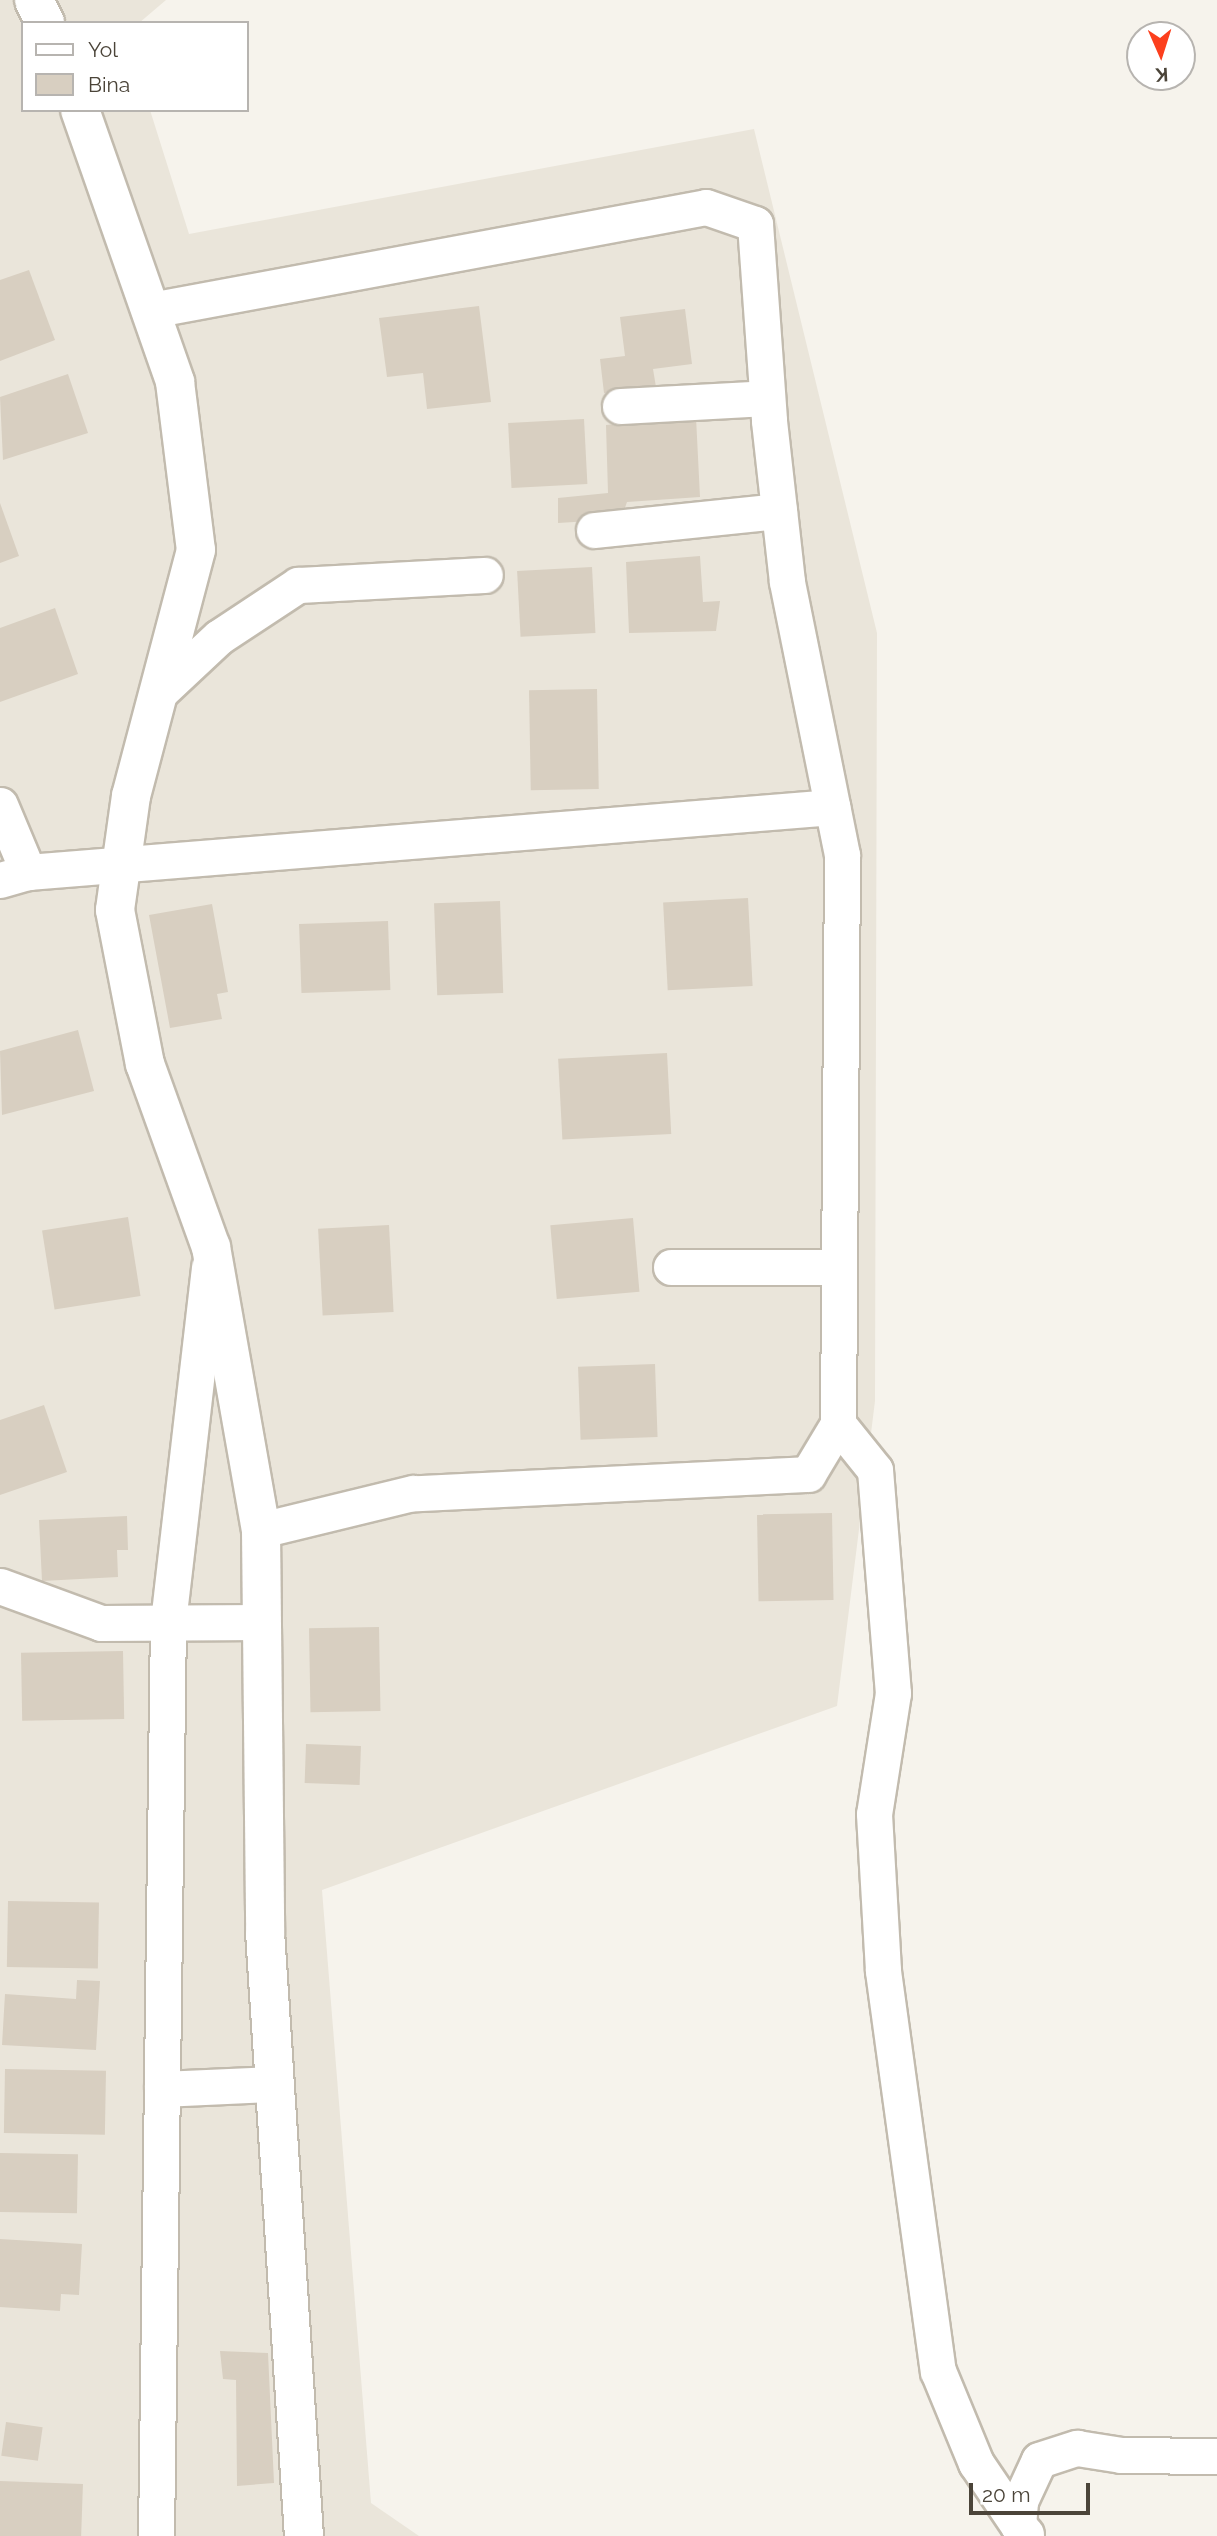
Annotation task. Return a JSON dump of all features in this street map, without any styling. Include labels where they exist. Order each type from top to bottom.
[{"type":"street","points":[[34,0],[44,21]]},
{"type":"street","points":[[81,112],[175,382],[197,550],[131,796],[115,909],[145,1064],[211,1247],[261,1530],[265,1933],[304,2536]]},
{"type":"street","points":[[151,310],[706,207],[755,223],[767,398],[787,582],[842,855],[836,1267],[838,1424],[808,1474],[413,1493],[261,1530]]},
{"type":"street","points":[[620,406],[767,398]]},
{"type":"street","points":[[594,530],[779,510]]},
{"type":"street","points":[[158,694],[219,637],[298,585],[485,575]]},
{"type":"street","points":[[0,805],[14,876],[832,807]]},
{"type":"street","points":[[156,2536],[168,1622],[211,1247]]},
{"type":"street","points":[[671,1268],[836,1267]]},
{"type":"street","points":[[838,1424],[875,1470],[893,1693],[874,1814],[883,1971],[938,2371],[976,2463],[1023,2531]]},
{"type":"street","points":[[0,1586],[101,1623],[262,1622]]},
{"type":"street","points":[[162,2089],[274,2084]]},
{"type":"street","points":[[1023,2531],[1020,2501],[1039,2460],[1077,2448],[1121,2455],[1217,2456]]},
{"type":"shaded area","points":[[0,0],[166,0],[141,21],[21,21],[21,112],[151,112],[189,234],[754,129],[877,633],[875,1401],[837,1706],[322,1890],[371,2503],[419,2536],[0,2536]]},
{"type":"building","points":[[29,270],[55,340],[0,361],[0,280]]},
{"type":"building","points":[[479,306],[491,402],[427,409],[423,373],[387,377],[379,318]]},
{"type":"building","points":[[685,309],[692,364],[653,369],[656,387],[604,393],[600,359],[625,356],[620,317]]},
{"type":"building","points":[[68,374],[88,433],[3,460],[0,397]]},
{"type":"building","points":[[696,417],[700,497],[627,502],[621,519],[558,523],[558,498],[608,493],[606,425]]},
{"type":"building","points":[[584,419],[587,484],[512,488],[508,423]]},
{"type":"building","points":[[0,503],[19,556],[0,563]]},
{"type":"building","points":[[700,556],[703,602],[720,601],[716,631],[629,633],[626,562]]},
{"type":"building","points":[[592,567],[595,633],[521,637],[517,571]]},
{"type":"building","points":[[55,608],[78,674],[0,702],[0,628]]},
{"type":"building","points":[[597,689],[599,789],[531,790],[529,690]]},
{"type":"building","points":[[748,898],[753,986],[668,990],[663,902]]},
{"type":"building","points":[[500,901],[503,993],[437,995],[434,903]]},
{"type":"building","points":[[212,904],[228,992],[217,994],[222,1019],[170,1028],[149,915]]},
{"type":"building","points":[[388,921],[390,990],[301,993],[299,924]]},
{"type":"building","points":[[78,1030],[94,1091],[2,1115],[0,1051]]},
{"type":"building","points":[[667,1053],[671,1134],[562,1140],[558,1059]]},
{"type":"building","points":[[128,1217],[141,1296],[55,1310],[42,1231]]},
{"type":"building","points":[[633,1218],[639,1292],[557,1299],[550,1225]]},
{"type":"building","points":[[389,1225],[394,1312],[323,1316],[318,1229]]},
{"type":"building","points":[[655,1364],[658,1437],[581,1440],[578,1367]]},
{"type":"building","points":[[44,1405],[67,1472],[0,1495],[0,1420]]},
{"type":"building","points":[[832,1513],[834,1600],[759,1601],[757,1514]]},
{"type":"building","points":[[127,1516],[128,1550],[117,1550],[118,1577],[42,1581],[39,1520]]},
{"type":"building","points":[[379,1627],[380,1711],[310,1712],[309,1628]]},
{"type":"building","points":[[123,1651],[124,1719],[22,1721],[21,1653]]},
{"type":"building","points":[[306,1744],[361,1746],[360,1785],[305,1783]]},
{"type":"building","points":[[8,1901],[99,1903],[98,1969],[7,1967]]},
{"type":"building","points":[[77,1980],[100,1981],[96,2050],[2,2045],[5,1994],[76,1999]]},
{"type":"building","points":[[5,2069],[106,2071],[105,2135],[4,2133]]},
{"type":"building","points":[[0,2153],[78,2154],[77,2213],[0,2212]]},
{"type":"building","points":[[0,2239],[82,2244],[79,2295],[61,2294],[60,2311],[0,2307]]},
{"type":"building","points":[[220,2351],[268,2353],[274,2483],[237,2486],[236,2380],[223,2379]]},
{"type":"building","points":[[6,2422],[43,2427],[38,2461],[1,2456]]},
{"type":"building","points":[[0,2481],[83,2484],[81,2536],[0,2536]]}]
